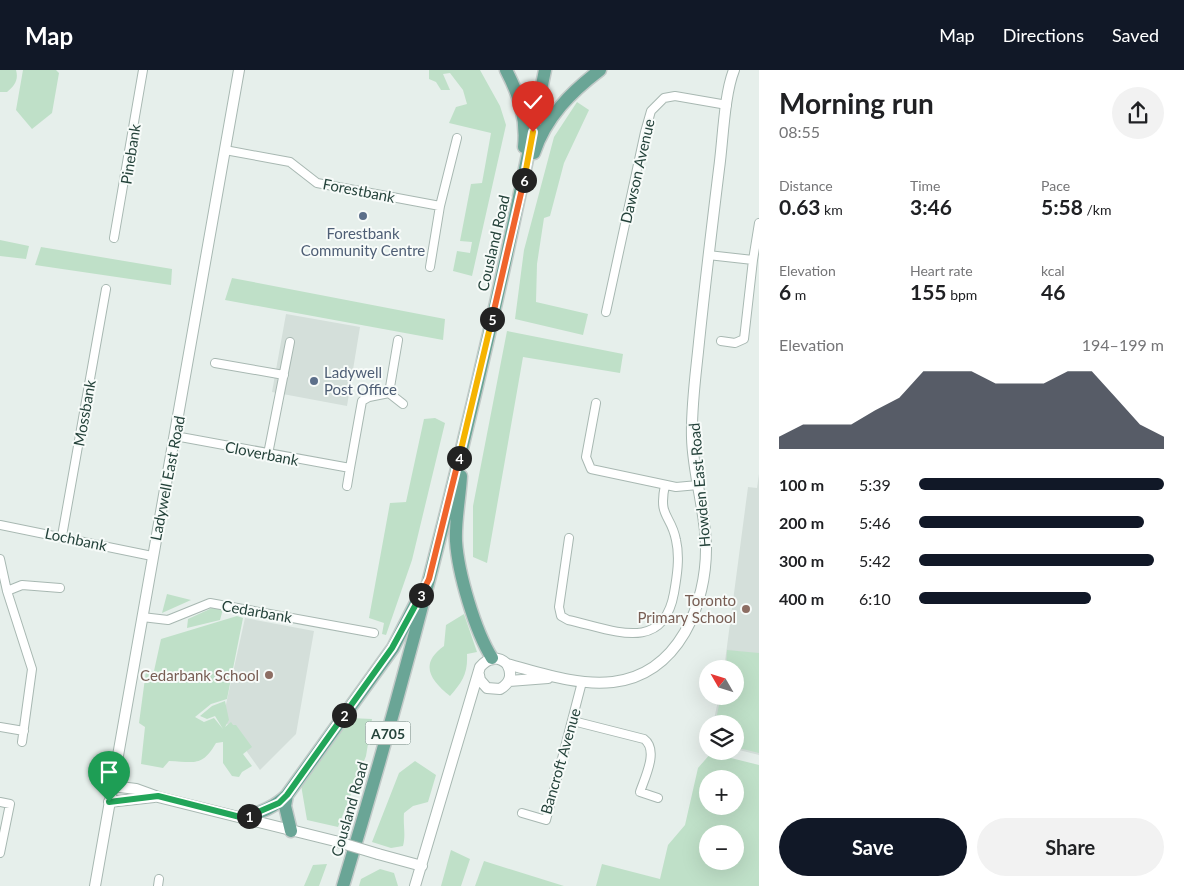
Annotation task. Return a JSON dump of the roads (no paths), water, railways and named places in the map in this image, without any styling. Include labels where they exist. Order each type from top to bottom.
[{"type":"main road","points":[[506,70],[521,101],[524,118],[525,139],[521,194]]},
{"type":"main road","name":"Cousland Road","points":[[343,886],[399,695],[429,579],[521,194],[545,70]]},
{"type":"main road","points":[[521,194],[536,147],[550,118],[565,99],[600,70]]},
{"type":"main road","points":[[464,436],[456,541],[465,589],[485,647],[492,658]]},
{"type":"main road","points":[[244,818],[266,810],[279,803],[287,795],[392,648],[429,579]]},
{"type":"main road","points":[[287,795],[285,806],[291,831]]},
{"type":"street","name":"Pinebank","points":[[114,238],[143,70]]},
{"type":"street","name":"Ladywell East Road","points":[[95,886],[239,70]]},
{"type":"street","name":"Howden East Road","points":[[492,658],[556,677],[582,682],[613,682],[644,671],[663,659],[674,649],[689,628],[698,604],[706,546],[692,438],[692,412],[708,255],[727,105],[734,70]]},
{"type":"street","name":"Dawson Avenue","points":[[606,312],[651,111],[664,98],[675,96],[727,105]]},
{"type":"street","points":[[430,267],[440,206],[457,138]]},
{"type":"street","name":"Forestbank","points":[[225,150],[290,162],[317,182],[440,206]]},
{"type":"street","points":[[722,341],[735,342],[744,339],[759,223]]},
{"type":"street","points":[[708,255],[753,260]]},
{"type":"street","name":"Mossbank","points":[[62,536],[106,289]]},
{"type":"street","points":[[389,393],[398,340]]},
{"type":"street","points":[[268,454],[290,342]]},
{"type":"street","points":[[215,363],[284,375]]},
{"type":"street","points":[[347,486],[364,398],[389,393],[403,404]]},
{"type":"street","points":[[596,403],[586,456],[591,469],[676,487],[698,485]]},
{"type":"street","name":"Cloverbank","points":[[175,436],[350,468]]},
{"type":"street","points":[[570,538],[559,607],[562,616],[568,620],[633,634],[648,632],[661,624],[668,612],[673,599],[677,566],[676,538],[662,507],[665,485]]},
{"type":"street","name":"Lochbank","points":[[0,525],[62,536],[152,556]]},
{"type":"street","points":[[0,558],[7,591],[32,669],[22,742]]},
{"type":"street","points":[[7,591],[22,585],[60,588]]},
{"type":"street","name":"Cedarbank","points":[[142,617],[168,620],[210,603],[374,633]]},
{"type":"street","points":[[415,886],[456,745],[479,675],[485,662],[492,658]]},
{"type":"street","points":[[507,664],[511,675],[509,681]]},
{"type":"street","points":[[468,710],[487,688],[480,680],[479,675]]},
{"type":"street","name":"Howden East Road","points":[[487,688],[500,689],[509,681],[556,677]]},
{"type":"street","name":"Bancroft Avenue","points":[[522,813],[546,820],[582,682]]},
{"type":"street","points":[[572,721],[644,739],[650,743],[652,750],[640,792],[658,798]]},
{"type":"street","points":[[0,727],[24,730]]},
{"type":"street","points":[[112,786],[136,789],[335,841],[422,866]]},
{"type":"street","points":[[109,802],[158,796]]},
{"type":"street","points":[[0,802],[13,804],[0,853]]},
{"type":"place","name":"Forestbank Community Centre","points":[[363,216]]},
{"type":"place","name":"Ladywell Post Office","points":[[314,381]]},
{"type":"place","name":"Toronto Primary School","points":[[746,609]]},
{"type":"place","name":"Cedarbank School","points":[[269,675]]}]
